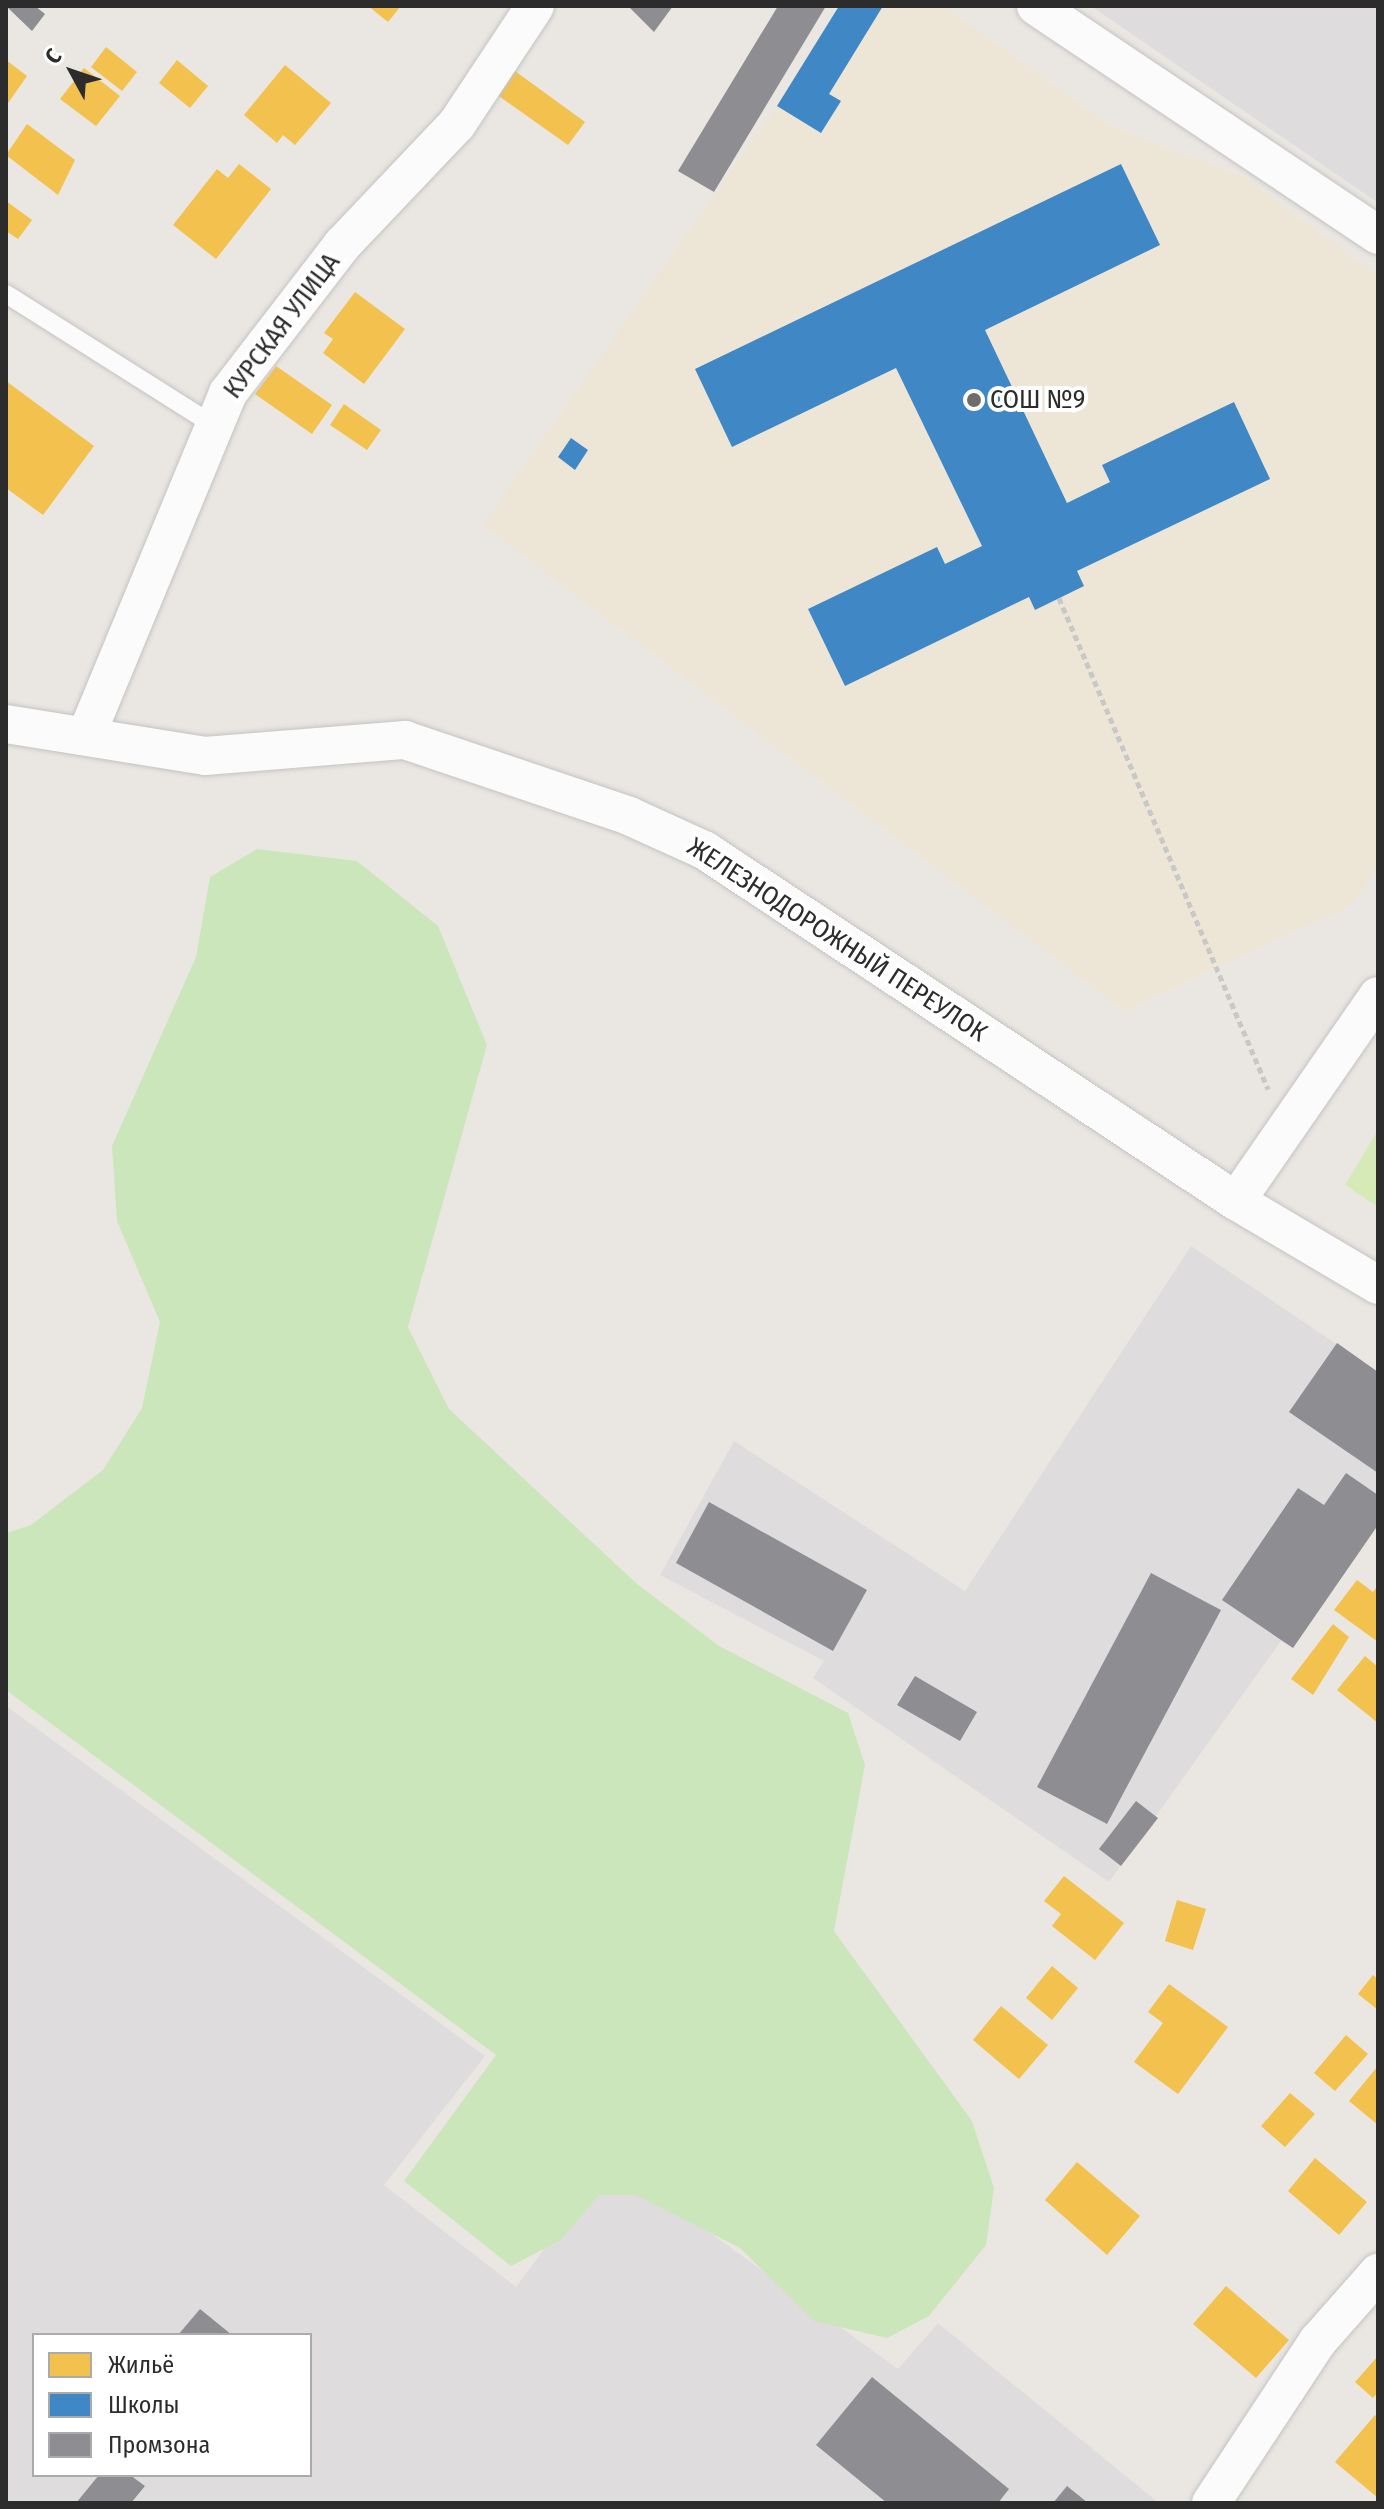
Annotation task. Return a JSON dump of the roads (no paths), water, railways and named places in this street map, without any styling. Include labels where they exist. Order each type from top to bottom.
[{"type":"street","name":"КУРСКАЯ УЛИЦА","points":[[86,736],[228,393],[342,245],[457,124],[535,6]]},
{"type":"street","points":[[1036,6],[1378,235]]},
{"type":"street","name":"ЖЕЛЕЗНОДОРОЖНЫЙ ПЕРЕУЛОК","points":[[6,724],[205,756],[405,740],[629,816],[704,850],[1236,1201],[1378,1285]]},
{"type":"street","points":[[1236,1201],[1378,996]]},
{"type":"street","points":[[1211,2503],[1318,2341],[1378,2273]]},
{"type":"lane","points":[[6,294],[213,425]]},
{"type":"place","name":"СОШ №9","points":[[974,400]]}]
